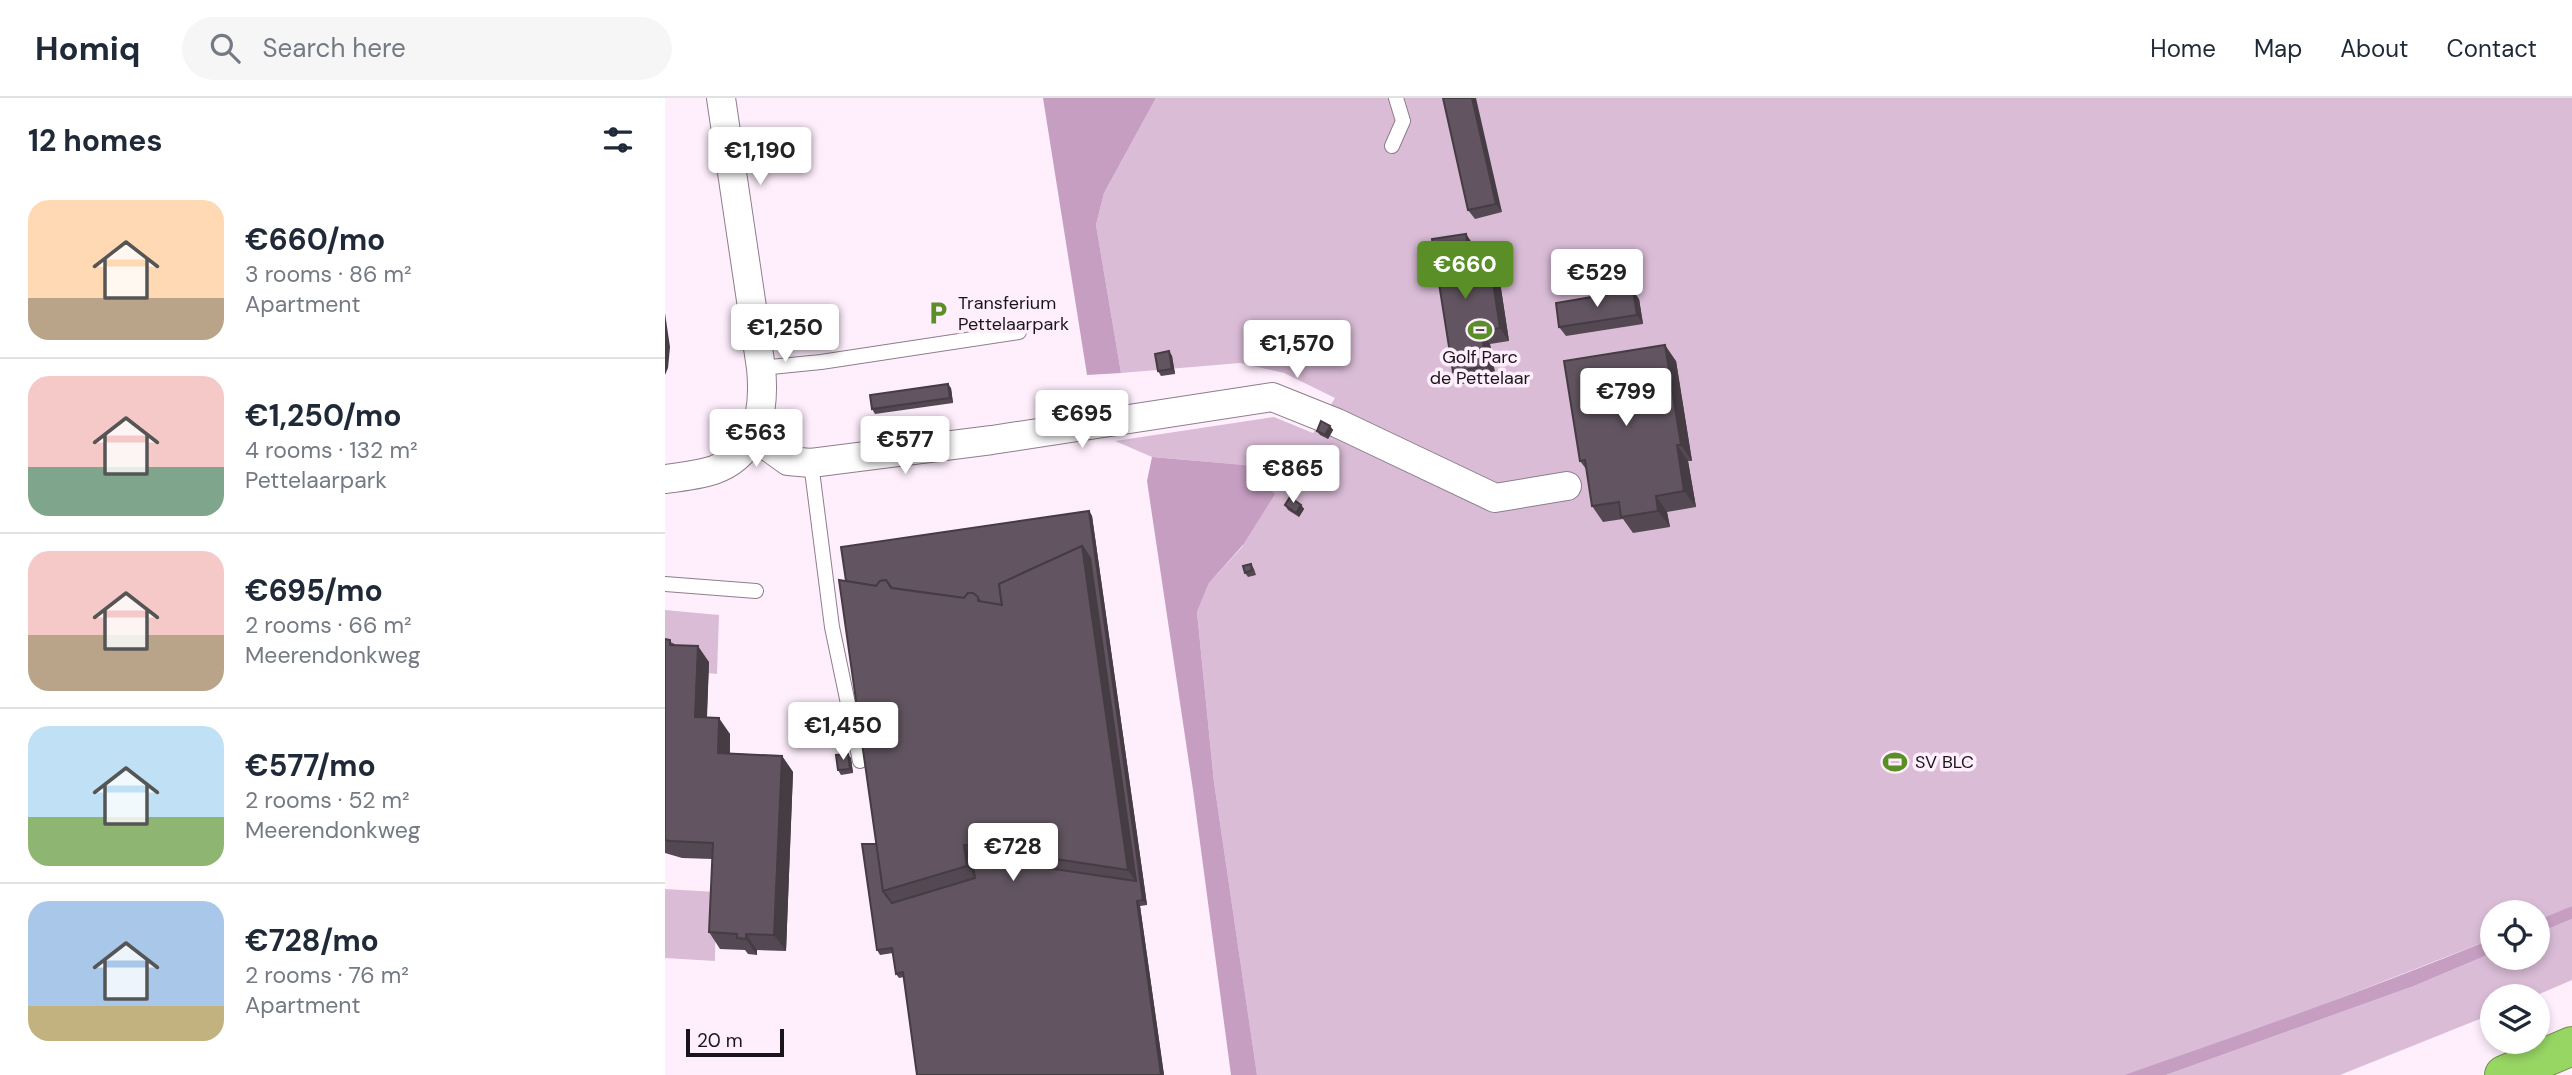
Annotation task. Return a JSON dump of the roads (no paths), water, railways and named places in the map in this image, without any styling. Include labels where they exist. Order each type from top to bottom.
[{"type":"highway","points":[[2504,1075],[2572,1045]]},
{"type":"street","points":[[665,479],[701,474],[727,464],[738,456],[753,436],[763,408],[761,368],[721,98]]},
{"type":"street","points":[[753,436],[788,461],[811,463],[992,440],[1272,397],[1337,423],[1495,498],[1567,486]]},
{"type":"lane","points":[[1392,146],[1403,121],[1397,98]]},
{"type":"lane","points":[[761,368],[821,362],[1019,332]]},
{"type":"lane","points":[[811,463],[832,627],[860,761]]},
{"type":"lane","points":[[665,584],[756,591]]},
{"type":"place","name":"Transferium Pettelaarpark","points":[[938,313]]},
{"type":"place","name":"Golf Parc de Pettelaar","points":[[1480,330]]},
{"type":"place","name":"SV BLC","points":[[1895,762]]}]
